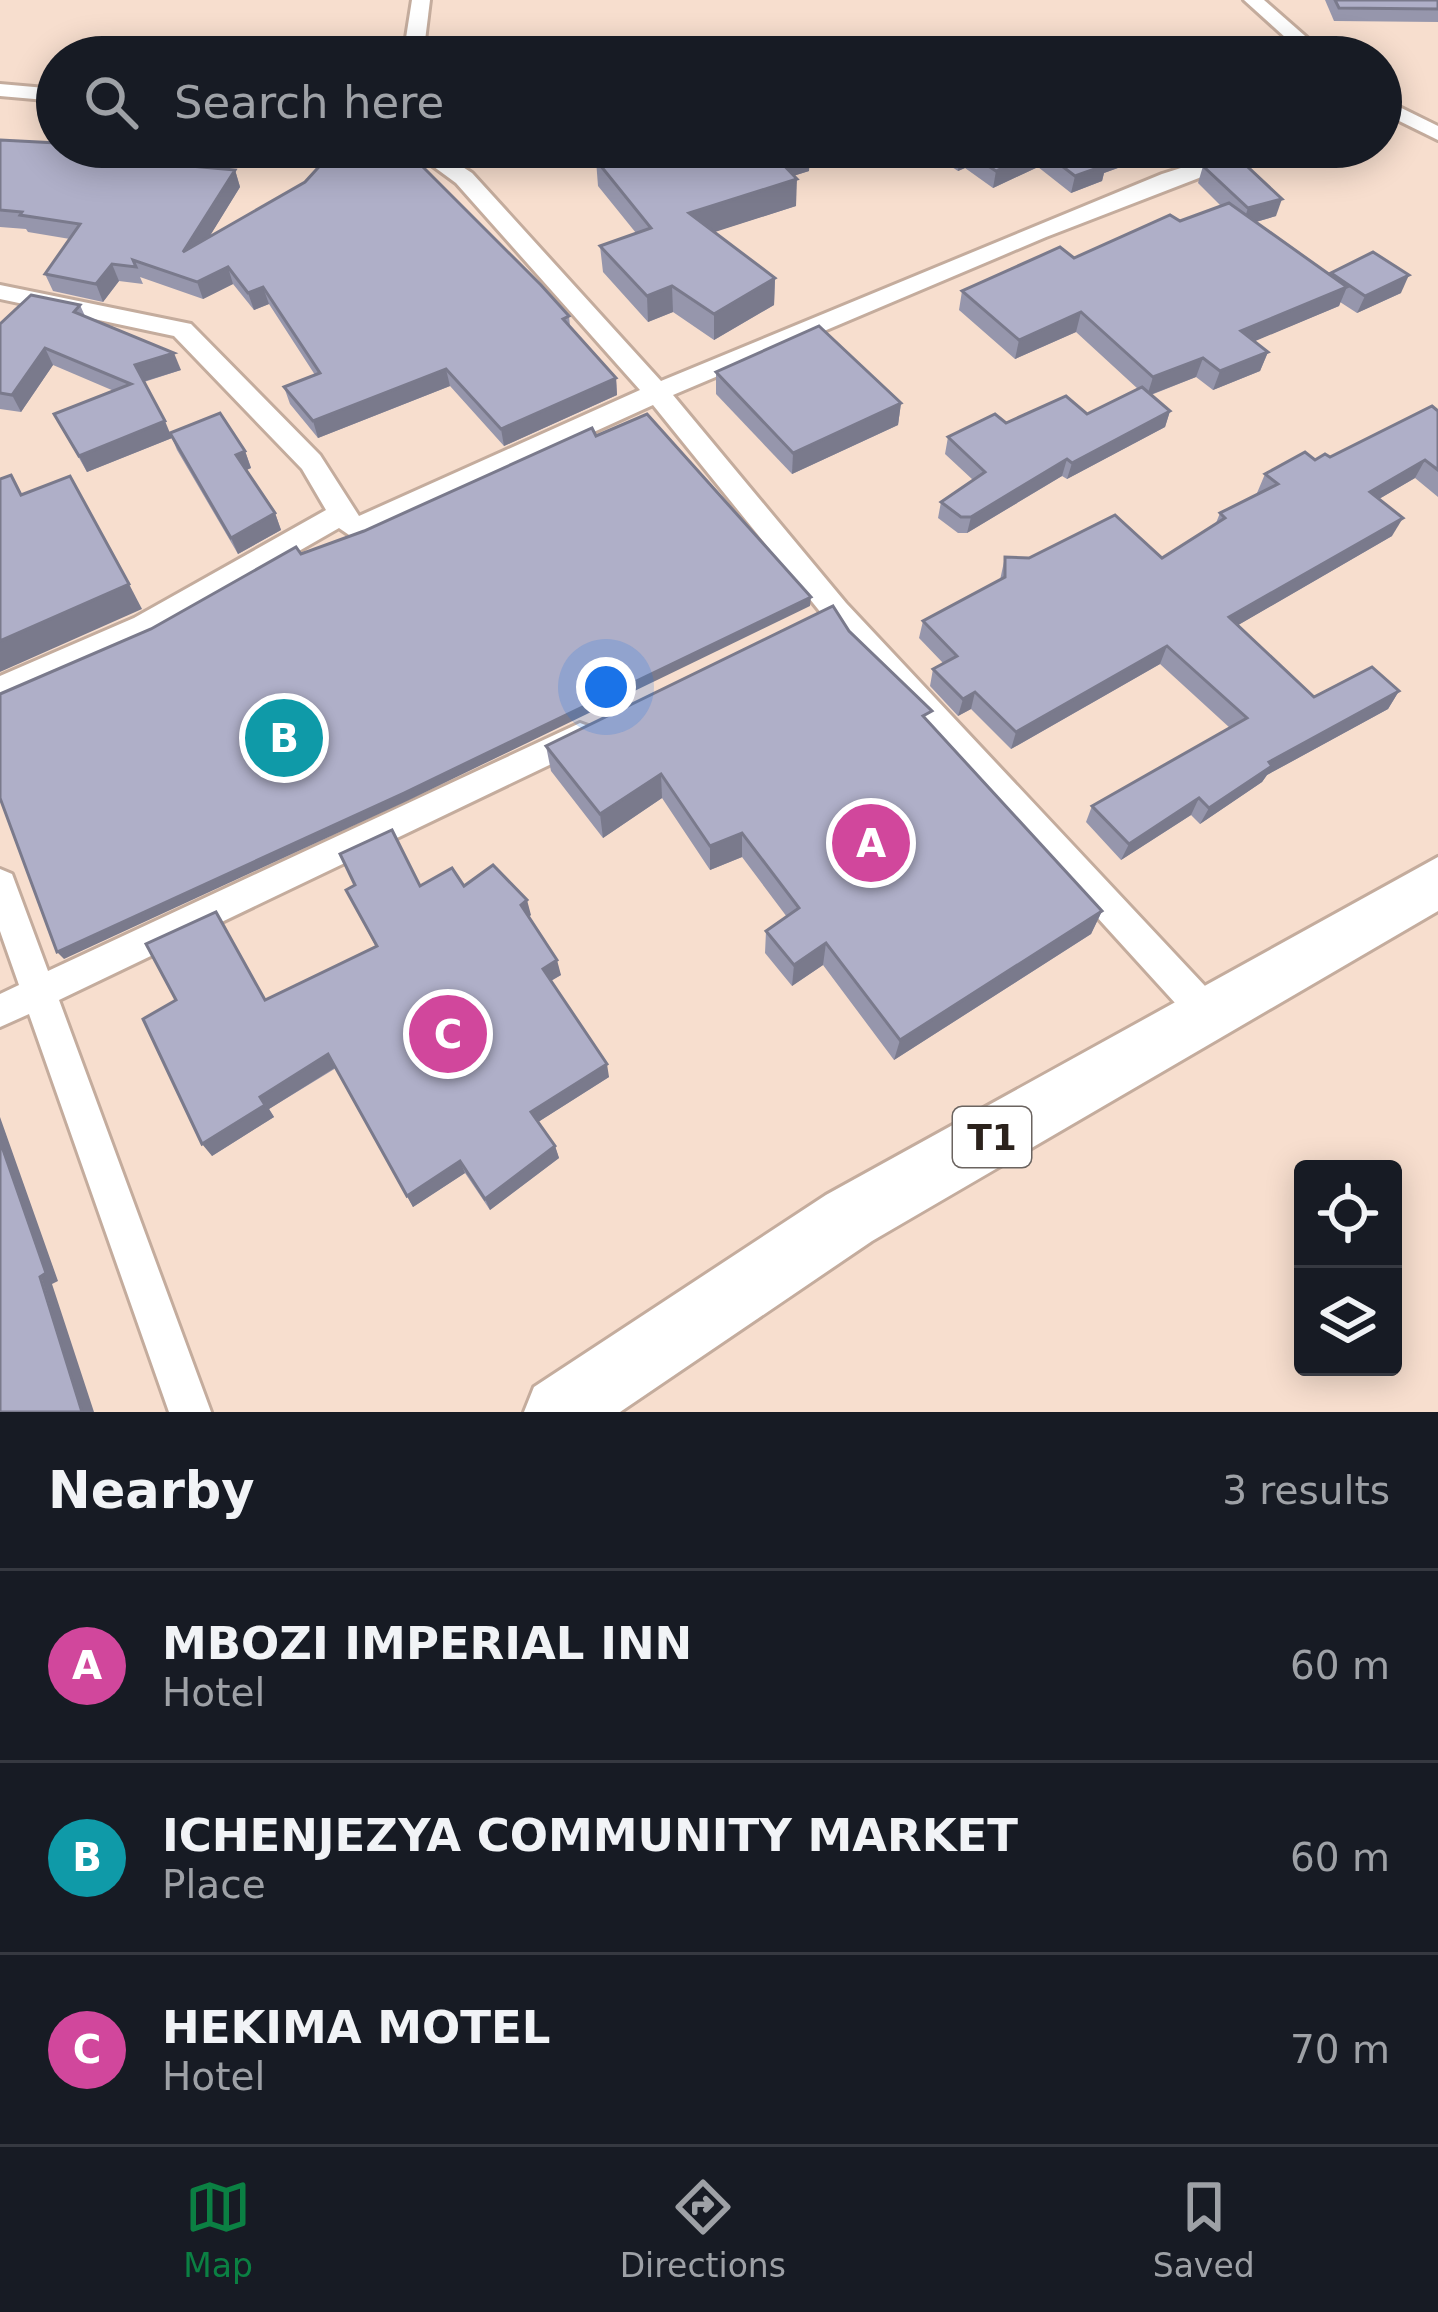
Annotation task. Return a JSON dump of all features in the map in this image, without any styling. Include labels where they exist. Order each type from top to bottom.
[{"type":"highway","name":"T1","points":[[559,1412],[849,1218],[1438,882]]},
{"type":"street","points":[[416,36],[422,0]]},
{"type":"street","points":[[1253,0],[1295,36]]},
{"type":"street","points":[[0,90],[36,93]]},
{"type":"street","points":[[1402,115],[1438,134]]},
{"type":"street","points":[[449,168],[464,178],[656,393],[825,616],[1208,1014]]},
{"type":"street","points":[[0,292],[182,330],[311,462],[355,529],[656,393],[1082,214],[1210,168]]},
{"type":"street","points":[[0,689],[144,626],[342,514]]},
{"type":"street","points":[[0,1011],[603,724]]},
{"type":"street","points":[[0,884],[190,1412]]},
{"type":"building","points":[[1335,0],[1438,0],[1438,9],[1339,8]]},
{"type":"building","points":[[0,140],[36,142],[36,168],[235,170],[183,252],[305,182],[318,168],[424,168],[541,285],[569,316],[563,319],[616,378],[501,429],[446,369],[313,421],[284,387],[320,373],[263,287],[248,293],[228,267],[197,282],[133,260],[136,267],[112,264],[96,284],[45,274],[80,224],[0,210]]},
{"type":"building","points":[[602,168],[786,168],[797,179],[689,213],[775,278],[714,314],[672,286],[647,296],[600,246],[651,228]]},
{"type":"building","points":[[1065,168],[1098,168],[1075,176]]},
{"type":"building","points":[[1205,168],[1249,168],[1282,199],[1248,208]]},
{"type":"building","points":[[1229,203],[1347,287],[1241,331],[1268,352],[1220,371],[1203,358],[1153,377],[1081,312],[1019,340],[962,291],[1060,247],[1074,258],[1170,215],[1180,221]]},
{"type":"building","points":[[1373,252],[1409,275],[1365,296],[1331,273]]},
{"type":"building","points":[[31,295],[80,305],[74,312],[174,353],[135,365],[165,421],[79,456],[54,414],[131,384],[45,348],[12,395],[0,393],[0,324]]},
{"type":"building","points":[[819,326],[901,403],[793,453],[716,372]]},
{"type":"building","points":[[1142,387],[1170,411],[1072,463],[1067,459],[971,517],[961,517],[941,502],[985,472],[948,437],[995,414],[1006,423],[1066,396],[1087,414]]},
{"type":"building","points":[[1432,406],[1438,411],[1438,470],[1425,460],[1370,492],[1403,518],[1229,617],[1314,697],[1372,667],[1399,691],[1269,762],[1272,766],[1209,808],[1199,798],[1129,844],[1092,806],[1247,718],[1167,646],[1016,732],[975,692],[963,699],[933,669],[957,656],[923,621],[1005,577],[1005,557],[1029,558],[1115,515],[1162,558],[1225,518],[1220,513],[1278,484],[1265,474],[1305,452],[1315,460],[1325,454],[1330,457]]},
{"type":"building","points":[[220,413],[245,451],[236,455],[275,513],[231,538],[170,433]]},
{"type":"building","points":[[647,414],[811,597],[404,793],[57,952],[0,798],[0,694],[151,629],[296,547],[301,554],[364,531],[592,428],[596,436]]},
{"type":"building","points":[[11,475],[21,495],[70,476],[129,584],[0,641],[0,479]]},
{"type":"building","points":[[833,606],[849,631],[932,711],[923,716],[1102,911],[900,1040],[826,943],[794,965],[766,931],[799,908],[742,833],[710,846],[661,774],[600,814],[546,746]]},
{"type":"building","points":[[392,830],[420,886],[452,868],[464,886],[493,865],[527,900],[521,905],[557,960],[543,969],[607,1064],[531,1112],[555,1146],[485,1199],[460,1161],[407,1196],[328,1054],[260,1097],[265,1105],[202,1144],[143,1019],[176,1000],[146,944],[216,912],[265,1000],[377,946],[346,890],[355,885],[340,854]]},
{"type":"building","points":[[0,1141],[46,1273],[40,1277],[82,1412],[0,1412]]},
{"type":"place","name":"ICHENJEZYA COMMUNITY MARKET","points":[[284,738]]},
{"type":"place","name":"MBOZI IMPERIAL INN","points":[[871,843]]},
{"type":"place","name":"HEKIMA MOTEL","points":[[448,1034]]}]
